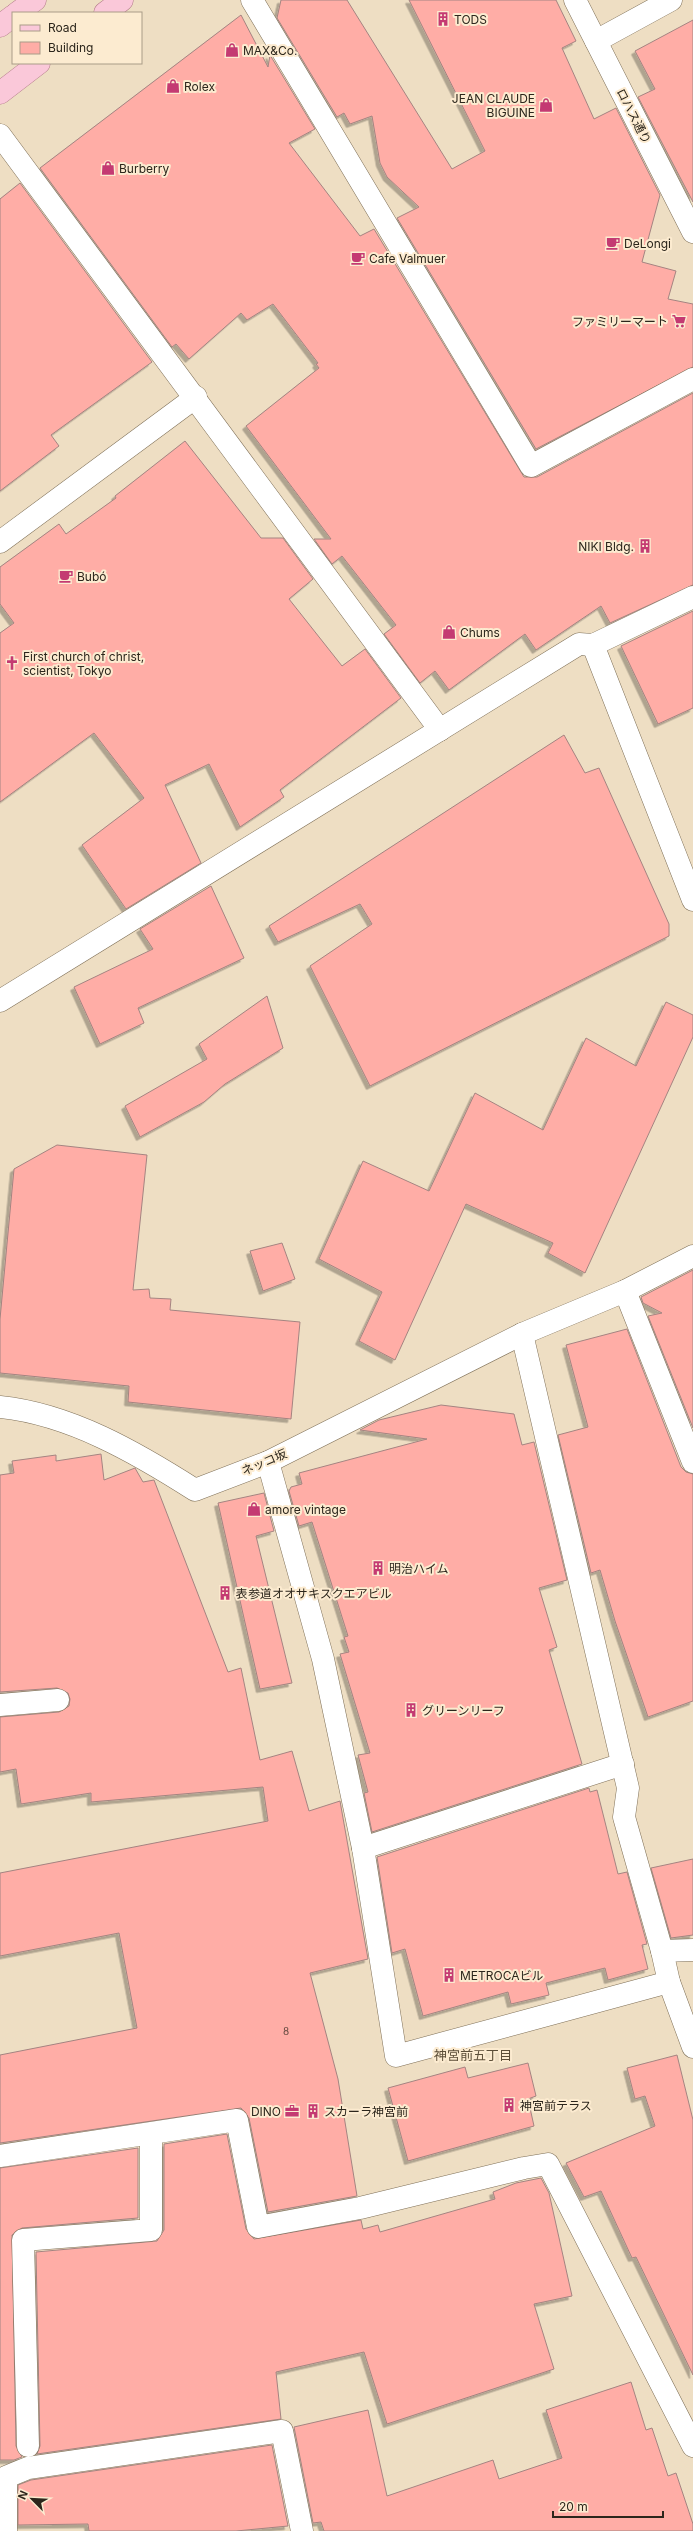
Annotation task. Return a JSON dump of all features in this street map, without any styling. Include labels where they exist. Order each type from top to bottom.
[{"type":"main road","points":[[18,12],[35,0]]},
{"type":"main road","points":[[106,12],[122,0]]},
{"type":"main road","points":[[0,26],[12,17]]},
{"type":"main road","points":[[0,93],[38,64]]},
{"type":"street","points":[[252,0],[531,466],[693,379]]},
{"type":"street","name":"ロハス通り","points":[[575,0],[693,232]]},
{"type":"street","points":[[596,41],[671,0]]},
{"type":"street","points":[[0,135],[196,397],[440,730]]},
{"type":"street","points":[[0,542],[196,397]]},
{"type":"street","points":[[0,1001],[579,644],[593,645],[693,597]]},
{"type":"street","points":[[593,645],[693,900]]},
{"type":"street","name":"ネッコ坂","points":[[0,1407],[22,1409],[67,1424],[143,1457],[195,1490],[268,1462],[522,1334],[625,1291],[693,1256]]},
{"type":"street","points":[[625,1291],[693,1462]]},
{"type":"street","points":[[522,1334],[623,1764],[628,1788],[624,1817],[662,1951],[669,1982],[693,2047]]},
{"type":"street","points":[[268,1462],[323,1659],[363,1848],[396,2056],[669,1982]]},
{"type":"street","points":[[0,1705],[58,1700]]},
{"type":"street","points":[[363,1848],[623,1764]]},
{"type":"street","points":[[662,1951],[693,1950]]},
{"type":"street","points":[[0,2156],[151,2135],[237,2120],[258,2227],[360,2208],[524,2168],[548,2164],[693,2446]]},
{"type":"street","points":[[28,2446],[23,2240],[151,2230],[151,2135]]},
{"type":"street","points":[[6,2531],[6,2477],[28,2468],[282,2432],[302,2531]]},
{"type":"building","points":[[281,0],[347,0],[452,169],[485,151],[409,0],[556,0],[576,41],[562,48],[594,119],[616,108],[660,195],[642,262],[676,271],[668,299],[693,304],[693,367],[536,449],[397,218],[419,207],[387,177],[380,163],[372,116],[350,124],[344,113],[337,117],[277,18]]},
{"type":"building","points":[[241,15],[268,67],[270,55],[315,129],[289,143],[360,236],[374,229],[524,477],[537,477],[693,393],[693,585],[610,623],[601,606],[536,650],[525,634],[449,690],[435,671],[420,683],[384,634],[396,625],[342,556],[332,564],[314,539],[331,539],[246,426],[319,368],[316,364],[318,363],[273,304],[247,320],[241,313],[189,359],[176,344],[172,347],[40,168]]},
{"type":"building","points":[[693,20],[693,202],[638,97],[655,89],[635,51]]},
{"type":"building","points":[[20,183],[152,362],[51,435],[59,446],[0,491],[0,199]]},
{"type":"building","points":[[185,441],[261,538],[283,538],[313,579],[289,599],[342,666],[365,649],[401,698],[280,790],[284,797],[240,827],[209,764],[165,785],[201,863],[126,909],[82,845],[144,798],[94,733],[0,802],[0,633],[14,623],[0,604],[0,567],[59,524],[66,534],[116,498],[115,496]]},
{"type":"building","points":[[693,611],[693,708],[658,724],[621,646]]},
{"type":"building","points":[[564,735],[585,773],[599,768],[669,924],[669,936],[370,1086],[310,966],[372,924],[360,904],[278,942],[269,926]]},
{"type":"building","points":[[211,886],[244,958],[138,1008],[144,1023],[100,1044],[74,987],[153,949],[140,929]]},
{"type":"building","points":[[267,996],[283,1048],[225,1084],[204,1102],[140,1137],[125,1106],[207,1059],[199,1044]]},
{"type":"building","points":[[666,1002],[693,1015],[693,1037],[585,1273],[548,1253],[553,1243],[466,1204],[395,1360],[359,1341],[382,1292],[319,1259],[363,1161],[429,1191],[475,1093],[543,1130],[586,1038],[636,1066]]},
{"type":"building","points":[[57,1145],[147,1155],[133,1290],[149,1289],[150,1298],[171,1299],[170,1310],[300,1322],[291,1419],[128,1402],[129,1386],[0,1373],[0,1319],[14,1169]]},
{"type":"building","points":[[282,1243],[295,1279],[263,1291],[250,1251]]},
{"type":"building","points":[[693,1270],[693,1428],[648,1316],[662,1313],[643,1303],[641,1297]]},
{"type":"building","points":[[627,1329],[681,1467],[686,1472],[693,1474],[693,1701],[648,1717],[615,1621],[600,1570],[591,1573],[558,1435],[588,1427],[566,1345]]},
{"type":"building","points":[[441,1405],[514,1414],[522,1445],[534,1442],[567,1580],[539,1588],[557,1647],[549,1650],[582,1764],[372,1832],[364,1793],[368,1792],[358,1755],[370,1753],[340,1654],[349,1652],[344,1637],[348,1636],[312,1522],[299,1526],[289,1491],[291,1487],[302,1484],[299,1473],[427,1439],[360,1430],[379,1420]]},
{"type":"building","points":[[101,1454],[104,1480],[135,1468],[143,1482],[154,1480],[228,1672],[241,1668],[260,1760],[292,1751],[309,1811],[340,1801],[368,1959],[310,1973],[338,2079],[357,2196],[268,2212],[249,2118],[241,2108],[0,2143],[0,2055],[137,2028],[119,1933],[0,1956],[0,1873],[268,1821],[263,1787],[91,1802],[91,1793],[21,1804],[16,1769],[0,1772],[0,1717],[59,1712],[69,1706],[70,1699],[68,1693],[57,1688],[0,1692],[0,1475],[14,1473],[12,1461],[56,1455],[56,1461]]},
{"type":"building","points":[[264,1493],[274,1531],[256,1536],[292,1683],[260,1689],[218,1503]]},
{"type":"building","points":[[589,1788],[590,1792],[597,1790],[618,1874],[627,1872],[647,1944],[642,1945],[648,1969],[608,1980],[605,1968],[546,1983],[549,1995],[511,2004],[508,1992],[423,2016],[405,1949],[392,1953],[377,1857]]},
{"type":"building","points":[[693,1859],[693,1935],[671,1938],[651,1868]]},
{"type":"building","points":[[677,2055],[693,2120],[693,2375],[636,2257],[632,2258],[601,2191],[584,2197],[566,2163],[655,2126],[645,2096],[635,2099],[627,2068]]},
{"type":"building","points":[[528,2063],[536,2096],[528,2099],[534,2126],[408,2161],[388,2088],[465,2067],[468,2078]]},
{"type":"building","points":[[227,2134],[246,2229],[254,2239],[361,2220],[363,2229],[378,2225],[380,2232],[495,2199],[493,2192],[516,2183],[541,2178],[549,2193],[572,2296],[534,2304],[554,2369],[387,2424],[364,2352],[276,2372],[281,2419],[37,2454],[40,2446],[36,2252],[157,2241],[164,2230],[164,2144]]},
{"type":"building","points":[[138,2148],[138,2218],[22,2228],[12,2235],[16,2446],[22,2457],[14,2460],[0,2460],[0,2168]]},
{"type":"building","points":[[631,2382],[646,2430],[652,2428],[668,2476],[676,2473],[693,2524],[693,2531],[324,2531],[321,2522],[313,2523],[294,2427],[368,2410],[387,2496],[493,2460],[499,2479],[562,2458],[546,2410]]},
{"type":"building","points":[[272,2445],[288,2526],[236,2531],[89,2531],[88,2524],[18,2525],[18,2485],[31,2480]]},
{"type":"place","name":"TODS","points":[[443,19]]},
{"type":"place","name":"MAX&Co.","points":[[232,50]]},
{"type":"place","name":"Rolex","points":[[173,86]]},
{"type":"place","name":"JEAN CLAUDE BIGUINE","points":[[546,105]]},
{"type":"place","name":"Burberry","points":[[108,168]]},
{"type":"place","name":"DeLongi","points":[[613,243]]},
{"type":"place","name":"Cafe Valmuer","points":[[358,258]]},
{"type":"place","name":"ファミリーマート","points":[[679,321]]},
{"type":"place","name":"NIKI Bldg.","points":[[645,546]]},
{"type":"place","name":"Bubó","points":[[66,576]]},
{"type":"place","name":"Chums","points":[[449,632]]},
{"type":"place","name":"First church of christ, scientist, Tokyo","points":[[12,663]]},
{"type":"place","name":"amore vintage","points":[[254,1509]]},
{"type":"place","name":"明治ハイム","points":[[378,1568]]},
{"type":"place","name":"表参道オオサキスクエアビル","points":[[225,1593]]},
{"type":"place","name":"グリーンリーフ","points":[[411,1710]]},
{"type":"place","name":"METROCAビル","points":[[449,1975]]},
{"type":"place","name":"神宮前テラス","points":[[509,2105]]},
{"type":"place","name":"DINO","points":[[292,2111]]},
{"type":"place","name":"スカーラ神宮前","points":[[313,2111]]},
{"type":"district","name":"神宮前五丁目","points":[[473,2055]]}]
